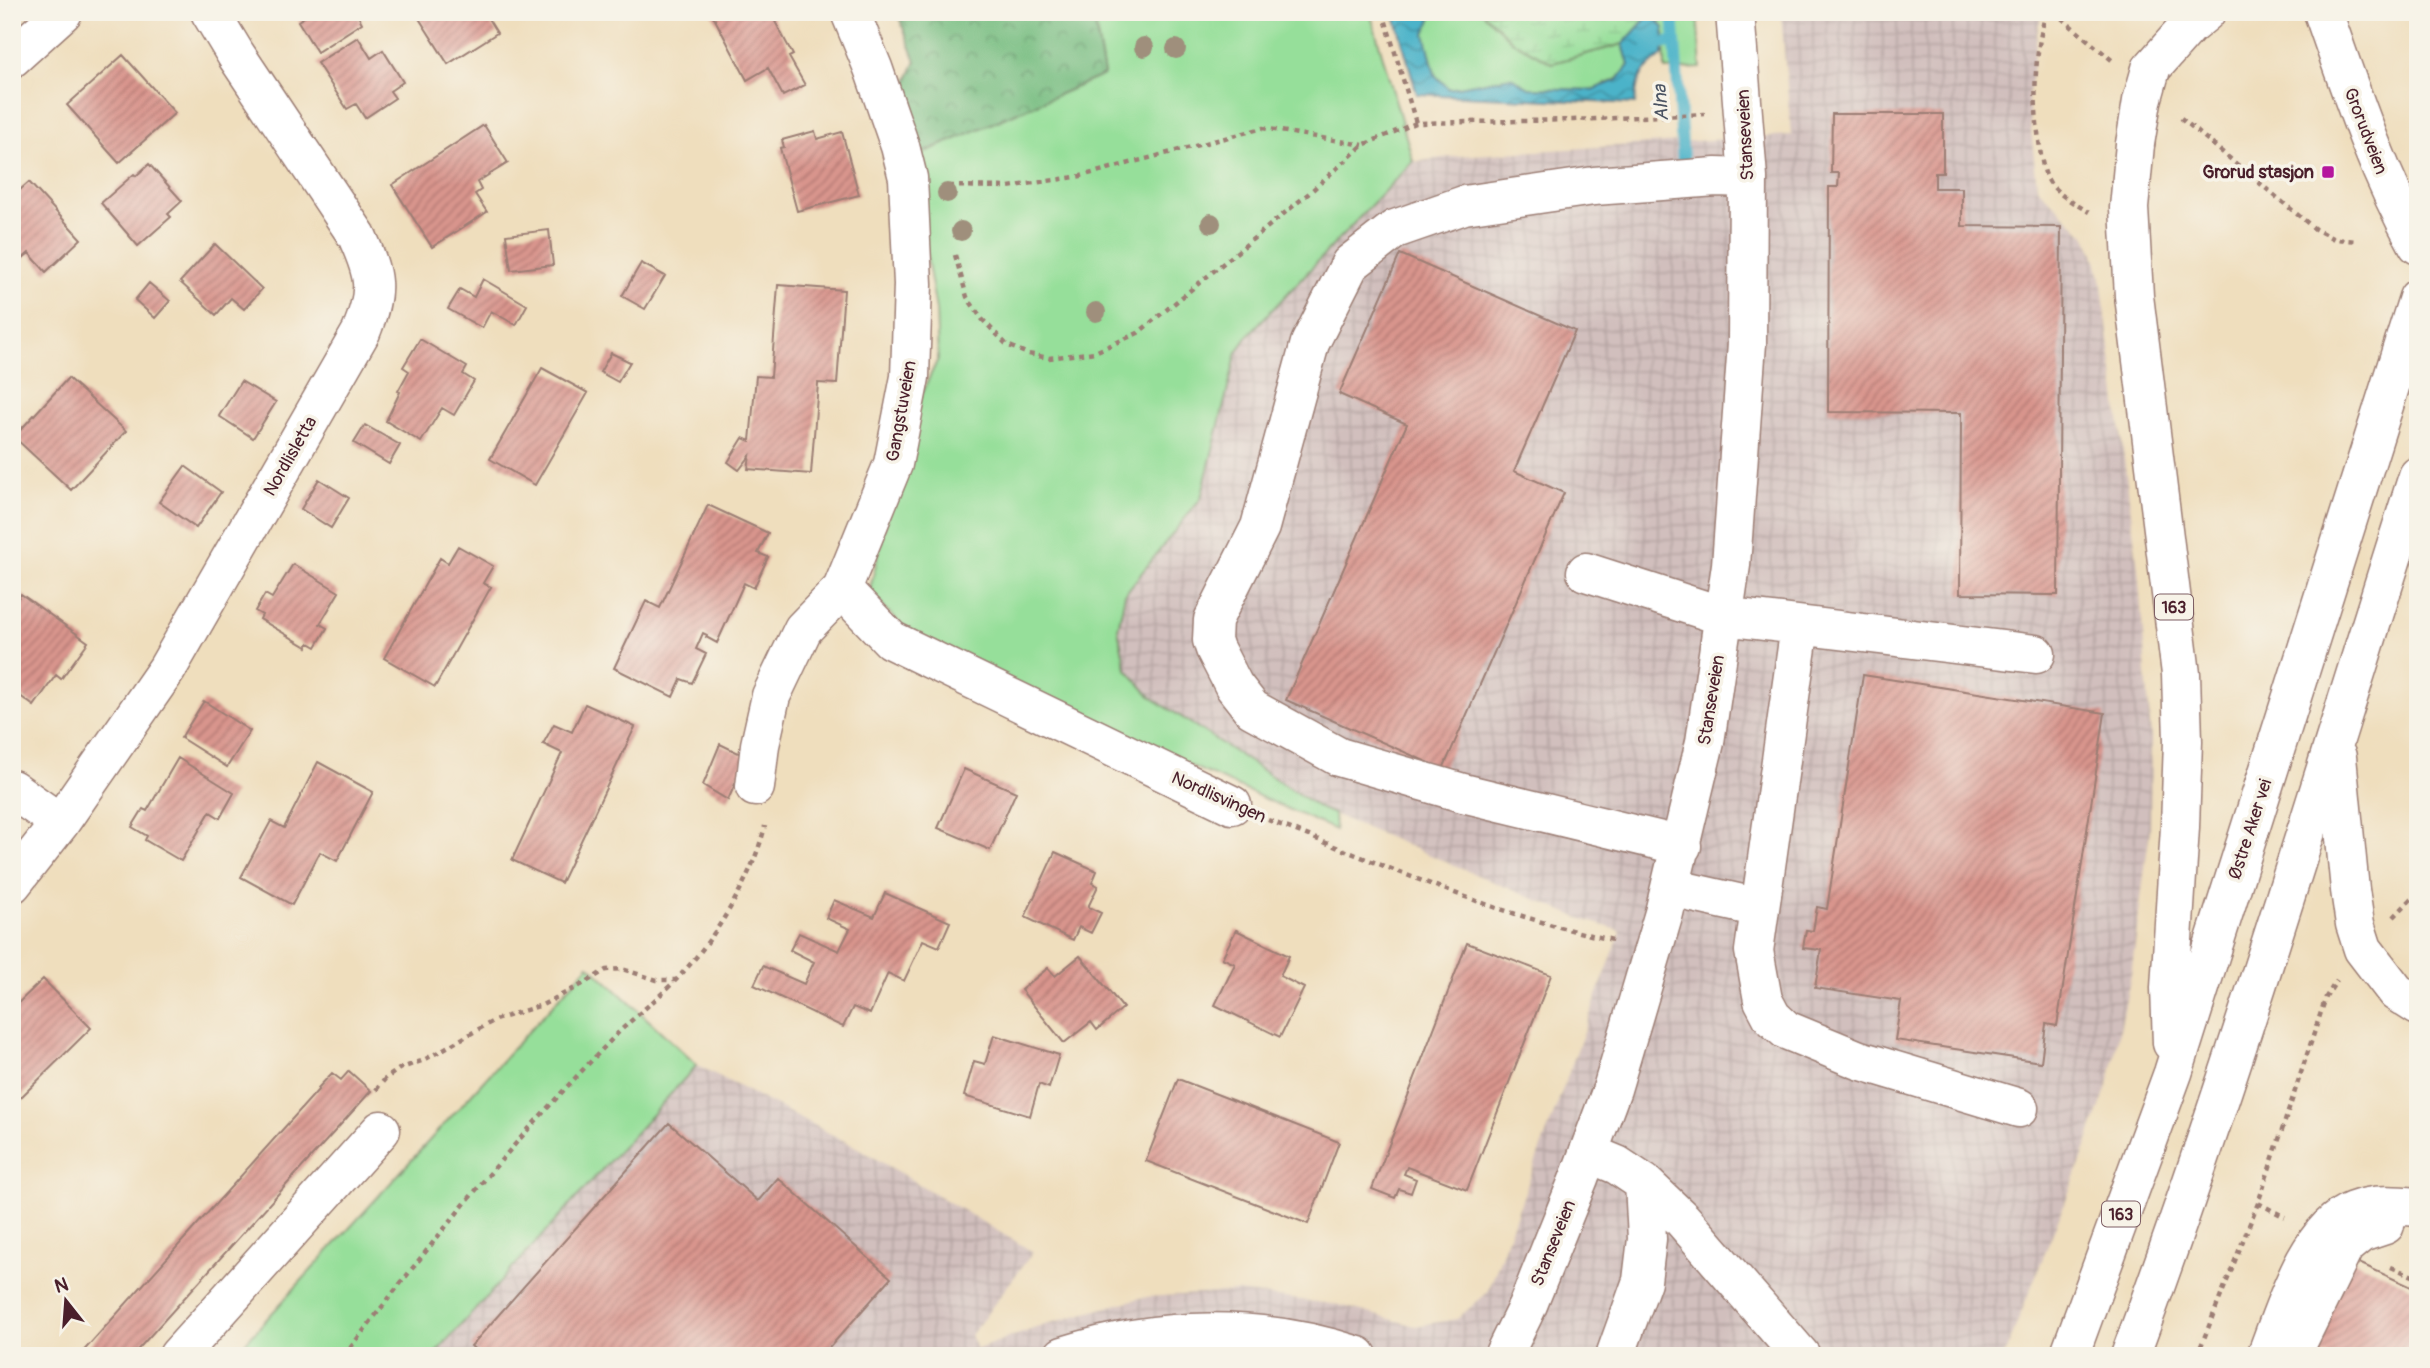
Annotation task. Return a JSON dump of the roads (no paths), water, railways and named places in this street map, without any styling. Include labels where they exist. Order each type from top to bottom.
[{"type":"main road","points":[[12,58],[63,12]]},
{"type":"main road","name":"Nordlisletta","points":[[12,884],[60,823],[167,669],[360,332],[371,308],[372,278],[368,260],[357,236],[210,12]]},
{"type":"main road","name":"Gangstuveien","points":[[755,787],[760,745],[771,696],[803,629],[842,589],[894,464],[910,377],[920,181],[900,146],[850,12]]},
{"type":"main road","name":"Stanseveien","points":[[1503,1356],[1527,1307],[1612,1089],[1671,888],[1705,742],[1731,565],[1747,343],[1748,178],[1735,12]]},
{"type":"main road","points":[[2153,45],[2206,12]]},
{"type":"main road","name":"Grorudveien","points":[[2323,12],[2373,153],[2398,210],[2418,246]]},
{"type":"main road","name":"163","points":[[2153,45],[2135,144],[2129,208],[2134,296],[2181,674],[2181,814],[2170,988],[2173,1073]]},
{"type":"main road","points":[[1682,846],[1463,793],[1339,757],[1252,709],[1234,686],[1215,649],[1212,640],[1213,620],[1260,527],[1310,343],[1350,264],[1395,229],[1464,205],[1594,186],[1716,177],[1748,178]]},
{"type":"main road","name":"Østre Aker vei","points":[[2070,1356],[2173,1073],[2418,298]]},
{"type":"main road","points":[[2130,1356],[2172,1243],[2228,1075],[2417,478]]},
{"type":"main road","points":[[1586,572],[1723,616],[2036,654]]},
{"type":"main road","name":"Nordlisvingen","points":[[842,589],[891,640],[1232,805]]},
{"type":"main road","points":[[1800,626],[1754,951],[1763,1000],[1772,1017],[1786,1030],[1859,1060],[2019,1108]]},
{"type":"main road","points":[[2335,742],[2355,925],[2363,949],[2396,992],[2418,1006]]},
{"type":"main road","points":[[12,789],[60,823]]},
{"type":"main road","points":[[1671,888],[1760,908]]},
{"type":"main road","points":[[178,1356],[381,1130]]},
{"type":"main road","points":[[1588,1153],[1617,1165],[1644,1183],[1682,1219],[1801,1356]]},
{"type":"main road","points":[[1615,1356],[1642,1281],[1647,1239],[1644,1183]]},
{"type":"main road","points":[[2266,1356],[2292,1289],[2320,1234],[2352,1211],[2388,1204],[2418,1208]]},
{"type":"main road","points":[[2291,1356],[2345,1245],[2361,1233],[2377,1226],[2398,1224],[2418,1227]]},
{"type":"main road","points":[[1063,1356],[1125,1339],[1217,1331],[1311,1343],[1358,1356]]},
{"type":"water","points":[[1394,12],[1434,12],[1425,33],[1435,75],[1449,89],[1511,77],[1529,88],[1592,90],[1618,80],[1629,65],[1623,44],[1651,13],[1664,28],[1663,55],[1642,75],[1635,104],[1417,94]]},
{"type":"waterway","name":"Alna","points":[[1673,12],[1683,161]]},
{"type":"waterway","points":[[1648,47],[1675,41]]},
{"type":"place","name":"Grorud stasjon","points":[[2328,172]]}]
